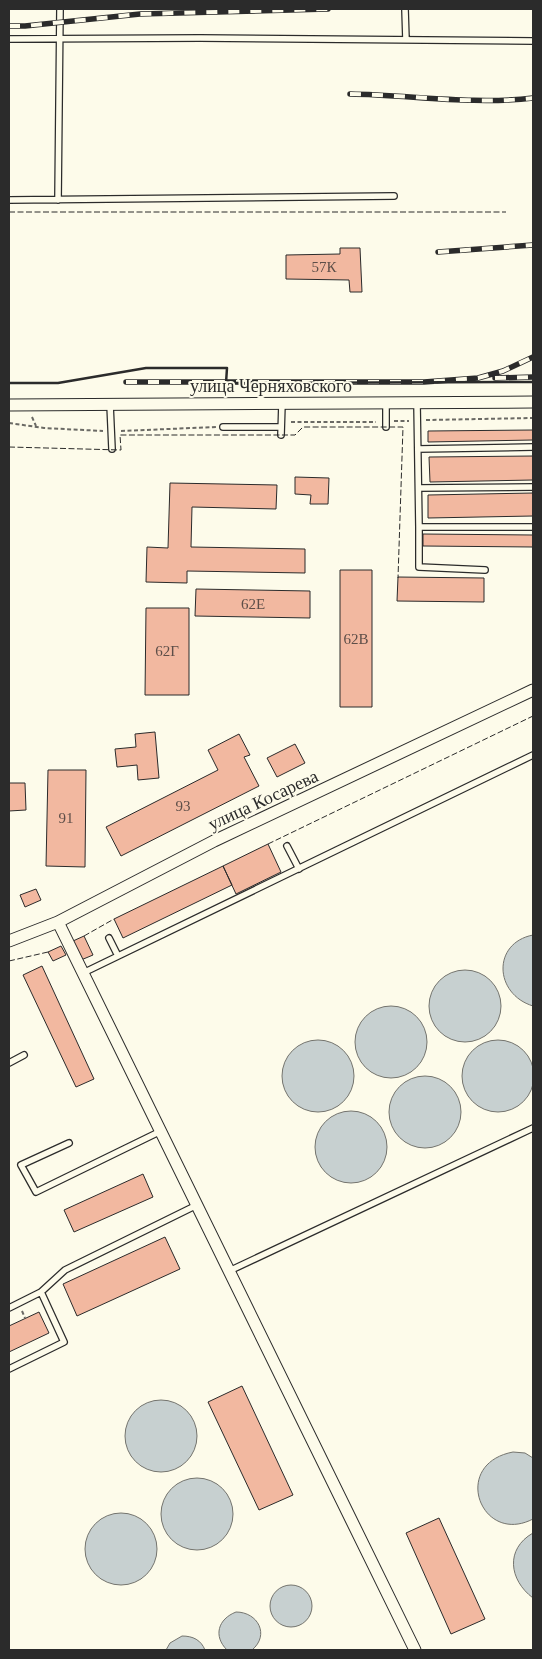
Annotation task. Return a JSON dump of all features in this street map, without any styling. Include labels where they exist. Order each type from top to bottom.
[{"type":"street","name":"улица Черняховского","points":[[9,405],[533,402]]},
{"type":"street","name":"улица Косарева","points":[[9,941],[58,922],[214,842],[533,690]]},
{"type":"street","points":[[58,922],[415,1650]]},
{"type":"lane","points":[[58,200],[60,9]]},
{"type":"lane","points":[[404,9],[406,40]]},
{"type":"lane","points":[[9,39],[200,38],[533,41]]},
{"type":"lane","points":[[9,200],[394,196]]},
{"type":"lane","points":[[281,435],[282,403]]},
{"type":"lane","points":[[386,403],[386,424]]},
{"type":"lane","points":[[417,403],[419,567],[485,570]]},
{"type":"lane","points":[[110,404],[112,449]]},
{"type":"lane","points":[[222,427],[281,424]]},
{"type":"lane","points":[[418,449],[533,446]]},
{"type":"lane","points":[[419,488],[533,487]]},
{"type":"lane","points":[[419,527],[533,527]]},
{"type":"lane","points":[[83,973],[533,755]]},
{"type":"lane","points":[[288,846],[299,869]]},
{"type":"lane","points":[[109,938],[118,956]]},
{"type":"lane","points":[[9,1062],[24,1055]]},
{"type":"lane","points":[[230,1271],[533,1128]]},
{"type":"lane","points":[[69,1143],[21,1165],[36,1192],[161,1131]]},
{"type":"lane","points":[[9,1308],[41,1292],[65,1270],[197,1205]]},
{"type":"lane","points":[[9,1368],[64,1342],[41,1292]]},
{"type":"path","points":[[281,424],[386,424],[418,420],[533,418]]},
{"type":"shaded area","points":[[533,935],[533,1006],[520,1000],[511,991],[505,980],[503,969],[505,958],[510,948],[520,940]]},
{"type":"shaded area","points":[[472,970],[491,980],[499,992],[501,1006],[499,1020],[491,1032],[479,1040],[458,1042],[439,1032],[431,1020],[429,999],[439,980],[451,972]]},
{"type":"shaded area","points":[[398,1006],[417,1016],[425,1028],[427,1042],[425,1056],[417,1068],[405,1076],[384,1078],[365,1068],[357,1056],[355,1035],[365,1016],[377,1008]]},
{"type":"shaded area","points":[[325,1040],[344,1050],[352,1062],[354,1076],[352,1090],[344,1102],[332,1110],[311,1112],[292,1102],[284,1090],[282,1069],[292,1050],[304,1042]]},
{"type":"shaded area","points":[[505,1040],[524,1050],[532,1062],[534,1076],[532,1090],[524,1102],[512,1110],[491,1112],[472,1102],[464,1090],[462,1069],[472,1050],[484,1042]]},
{"type":"shaded area","points":[[432,1076],[451,1086],[459,1098],[461,1112],[459,1126],[451,1138],[439,1146],[418,1148],[399,1138],[391,1126],[389,1105],[399,1086],[411,1078]]},
{"type":"shaded area","points":[[358,1111],[377,1121],[385,1133],[387,1147],[385,1161],[377,1173],[365,1181],[344,1183],[325,1173],[317,1161],[315,1140],[325,1121],[337,1113]]},
{"type":"shaded area","points":[[168,1400],[187,1410],[195,1422],[197,1436],[195,1450],[187,1462],[175,1470],[154,1472],[135,1462],[127,1450],[125,1429],[135,1410],[147,1402]]},
{"type":"shaded area","points":[[513,1452],[525,1453],[533,1458],[533,1519],[515,1524],[499,1522],[487,1513],[480,1500],[478,1486],[482,1471],[494,1459]]},
{"type":"shaded area","points":[[204,1478],[223,1488],[231,1500],[233,1514],[231,1528],[223,1540],[211,1548],[190,1550],[171,1540],[163,1528],[161,1507],[171,1488],[183,1480]]},
{"type":"shaded area","points":[[128,1513],[147,1523],[155,1535],[157,1549],[155,1563],[147,1575],[135,1583],[114,1585],[95,1575],[87,1563],[85,1542],[95,1523],[107,1515]]},
{"type":"shaded area","points":[[533,1533],[533,1598],[525,1591],[515,1574],[514,1556],[518,1547]]},
{"type":"shaded area","points":[[287,1585],[295,1585],[306,1591],[312,1606],[306,1621],[295,1627],[287,1627],[276,1621],[270,1610],[270,1602],[276,1591]]},
{"type":"shaded area","points":[[236,1612],[250,1616],[259,1625],[261,1631],[260,1638],[252,1650],[227,1650],[220,1639],[219,1634],[222,1623]]},
{"type":"shaded area","points":[[182,1636],[196,1639],[205,1650],[166,1650],[170,1643]]},
{"type":"building","points":[[340,248],[360,248],[362,292],[350,292],[349,280],[286,279],[286,255],[340,254]]},
{"type":"building","points":[[533,430],[533,440],[428,442],[428,431]]},
{"type":"building","points":[[533,456],[533,480],[430,482],[429,457]]},
{"type":"building","points":[[295,477],[329,478],[328,504],[310,504],[311,495],[295,494]]},
{"type":"building","points":[[170,483],[277,485],[276,509],[192,507],[191,547],[305,549],[305,573],[187,571],[187,583],[146,582],[147,547],[168,548]]},
{"type":"building","points":[[533,493],[533,516],[428,518],[428,495]]},
{"type":"building","points":[[423,534],[533,535],[533,547],[423,546]]},
{"type":"building","points":[[340,570],[372,570],[372,707],[340,707]]},
{"type":"building","points":[[398,577],[484,578],[484,602],[397,601]]},
{"type":"building","points":[[196,589],[310,591],[310,618],[195,616]]},
{"type":"building","points":[[146,608],[189,608],[189,695],[145,695]]},
{"type":"building","points":[[155,732],[159,778],[138,780],[137,765],[117,767],[115,749],[136,747],[135,734]]},
{"type":"building","points":[[239,734],[250,755],[244,757],[259,786],[121,856],[106,827],[218,770],[208,750]]},
{"type":"building","points":[[295,744],[305,763],[277,777],[267,758]]},
{"type":"building","points":[[48,770],[86,770],[85,867],[46,866]]},
{"type":"building","points":[[9,783],[25,783],[26,810],[9,811]]},
{"type":"building","points":[[268,844],[281,872],[236,894],[223,866]]},
{"type":"building","points":[[223,866],[232,885],[123,938],[114,919]]},
{"type":"building","points":[[36,889],[41,900],[25,907],[20,895]]},
{"type":"building","points":[[84,936],[93,955],[81,960],[73,941]]},
{"type":"building","points":[[61,946],[66,955],[53,961],[48,952]]},
{"type":"building","points":[[42,966],[94,1079],[76,1087],[23,975]]},
{"type":"building","points":[[143,1174],[153,1197],[74,1232],[64,1210]]},
{"type":"building","points":[[165,1237],[180,1269],[77,1316],[63,1284]]},
{"type":"building","points":[[39,1312],[49,1333],[9,1352],[9,1326]]},
{"type":"building","points":[[242,1386],[293,1495],[259,1510],[208,1402]]},
{"type":"building","points":[[439,1518],[485,1619],[451,1634],[406,1533]]},
{"type":"railway","points":[[9,26],[140,14],[328,9]]},
{"type":"railway","points":[[350,94],[465,100],[533,98]]},
{"type":"railway","points":[[438,252],[533,245]]},
{"type":"railway","points":[[126,382],[424,382],[478,378],[503,371],[533,357]]},
{"type":"railway","points":[[495,378],[533,377]]},
{"type":"fence","points":[[9,212],[506,212]]},
{"type":"fence","points":[[9,447],[121,450],[120,435],[295,435],[303,427],[403,427],[398,578]]},
{"type":"fence","points":[[268,844],[533,716]]},
{"type":"fence","points":[[84,936],[114,919]]},
{"type":"fence","points":[[9,961],[48,952]]},
{"type":"wall","points":[[9,383],[58,383],[146,368],[227,368],[226,383],[533,382]]}]
